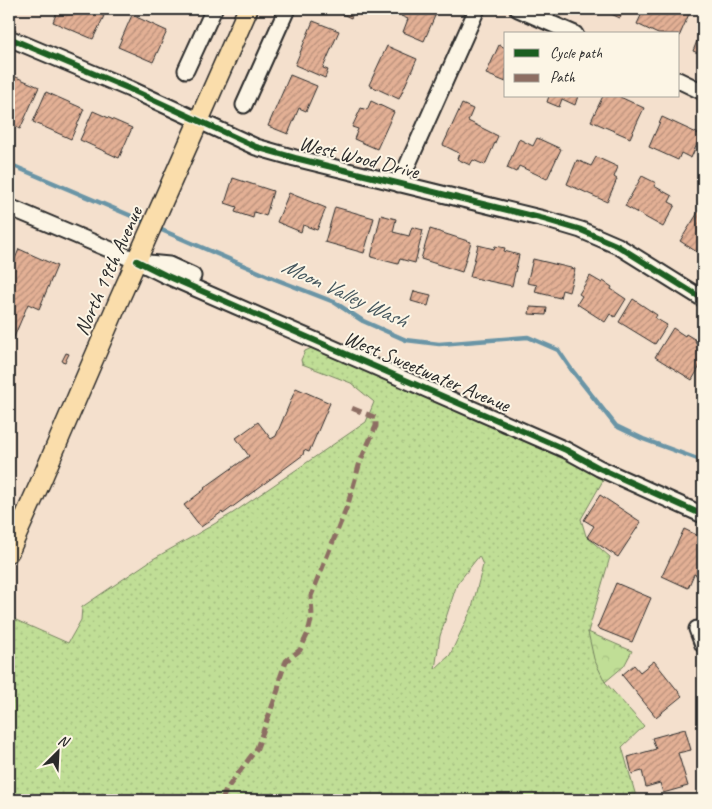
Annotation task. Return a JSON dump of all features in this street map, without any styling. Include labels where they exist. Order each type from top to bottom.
[{"type":"main road","name":"North 19th Avenue","points":[[9,552],[118,300],[248,9]]},
{"type":"street","points":[[186,70],[214,9]]},
{"type":"street","points":[[244,105],[286,9]]},
{"type":"street","points":[[399,184],[477,9]]},
{"type":"street","points":[[518,9],[570,32]]},
{"type":"street","name":"West Wood Drive","points":[[9,38],[130,89],[256,147],[544,219],[581,230],[618,246],[703,299]]},
{"type":"street","points":[[680,81],[703,92]]},
{"type":"street","points":[[9,207],[137,261]]},
{"type":"street","name":"West Sweetwater Avenue","points":[[137,261],[169,266],[570,441],[603,459],[703,504]]},
{"type":"street","name":"West Sweetwater Avenue","points":[[137,261],[165,275],[566,450],[599,468],[703,515]]},
{"type":"street","points":[[697,629],[703,645]]},
{"type":"green space","points":[[316,346],[540,445],[605,477],[581,519],[586,536],[610,557],[588,632],[605,682],[644,726],[622,747],[637,800],[9,800],[9,617],[68,643],[81,620],[82,607],[153,559],[233,513],[366,422],[374,402],[351,383],[302,364],[301,360],[305,351]],"holes":[[[479,556],[483,565],[472,608],[450,655],[435,669],[440,636],[457,584]]]},
{"type":"green space","points":[[588,632],[632,651],[624,666],[605,682],[594,659]]},
{"type":"building","points":[[58,9],[94,9],[93,11],[104,16],[93,39],[53,22]]},
{"type":"building","points":[[331,9],[355,9],[351,18]]},
{"type":"building","points":[[404,9],[438,9],[424,41],[403,32],[408,19],[401,16]]},
{"type":"building","points":[[600,9],[624,9],[620,18]]},
{"type":"building","points":[[644,9],[678,9],[689,14],[680,34],[680,32],[654,32],[637,24]]},
{"type":"building","points":[[132,15],[167,31],[153,62],[118,47]]},
{"type":"building","points":[[313,21],[339,31],[323,68],[328,70],[325,78],[295,65]]},
{"type":"building","points":[[701,31],[703,32],[703,55],[693,51]]},
{"type":"building","points":[[499,45],[504,47],[504,81],[486,74]]},
{"type":"building","points":[[387,46],[417,59],[399,99],[369,85]]},
{"type":"building","points":[[9,74],[39,87],[20,129],[9,124]]},
{"type":"building","points":[[290,75],[317,86],[306,111],[299,108],[288,134],[268,126]]},
{"type":"building","points":[[46,92],[84,109],[71,139],[33,122]]},
{"type":"building","points":[[548,98],[577,98],[575,105],[562,99],[559,107],[547,102]]},
{"type":"building","points":[[602,98],[622,98],[644,108],[630,138],[591,121]]},
{"type":"building","points":[[371,101],[394,112],[377,149],[354,139],[358,129],[352,127],[361,108],[367,110]]},
{"type":"building","points":[[462,104],[473,109],[468,121],[498,136],[485,165],[473,160],[470,165],[457,159],[459,153],[443,145]]},
{"type":"building","points":[[93,111],[132,128],[119,158],[80,140]]},
{"type":"building","points":[[662,117],[701,135],[691,158],[681,153],[678,160],[649,147]]},
{"type":"building","points":[[537,138],[561,149],[547,179],[519,166],[516,172],[507,168],[519,139],[533,146]]},
{"type":"building","points":[[596,157],[618,167],[614,177],[617,179],[607,202],[567,184],[577,160],[591,166]]},
{"type":"building","points":[[642,176],[656,183],[654,186],[672,196],[669,202],[675,205],[663,227],[625,206]]},
{"type":"building","points":[[233,178],[273,191],[266,216],[254,212],[253,218],[235,212],[237,207],[225,203]]},
{"type":"building","points":[[289,193],[326,208],[317,230],[303,225],[301,232],[277,222]]},
{"type":"building","points":[[335,207],[374,218],[364,253],[325,242]]},
{"type":"building","points":[[699,211],[703,213],[703,256],[680,241]]},
{"type":"building","points":[[381,215],[396,219],[393,232],[409,236],[412,227],[423,230],[415,263],[400,259],[398,264],[371,257]]},
{"type":"building","points":[[430,229],[471,242],[462,272],[421,259]]},
{"type":"building","points":[[478,245],[494,249],[495,246],[505,248],[504,251],[519,255],[512,286],[470,277]]},
{"type":"building","points":[[19,249],[57,266],[39,309],[28,304],[9,349],[9,274]]},
{"type":"building","points":[[533,259],[575,269],[569,292],[562,290],[560,298],[535,292],[537,285],[527,283]]},
{"type":"building","points":[[590,276],[602,283],[603,281],[626,299],[615,317],[610,314],[605,322],[577,304],[582,296],[579,294]]},
{"type":"building","points":[[414,291],[431,295],[428,306],[411,301]]},
{"type":"building","points":[[633,299],[657,315],[655,318],[667,325],[655,344],[619,322]]},
{"type":"building","points":[[530,307],[547,308],[546,315],[529,314]]},
{"type":"building","points":[[673,328],[685,336],[686,334],[696,340],[695,343],[703,348],[703,361],[692,380],[655,357]]},
{"type":"building","points":[[66,353],[69,354],[65,362],[62,361]]},
{"type":"building","points":[[296,388],[330,403],[309,452],[304,450],[303,455],[223,514],[222,512],[201,527],[184,505],[204,488],[249,456],[236,438],[258,422],[271,439],[276,436]]},
{"type":"building","points":[[703,388],[703,400],[698,396]]},
{"type":"building","points":[[600,495],[641,522],[618,557],[587,537],[594,526],[584,520]]},
{"type":"building","points":[[684,529],[701,537],[698,543],[703,546],[703,578],[694,574],[688,588],[662,576]]},
{"type":"building","points":[[616,583],[651,598],[632,642],[597,628]]},
{"type":"building","points":[[654,661],[682,696],[656,717],[622,675],[634,665],[640,672]]},
{"type":"building","points":[[685,729],[691,750],[678,753],[688,786],[663,793],[660,783],[646,787],[642,771],[632,774],[628,757],[656,749],[652,738]]},
{"type":"waterway","name":"Moon Valley Wash","points":[[9,164],[148,223]]},
{"type":"waterway","name":"Moon Valley Wash","points":[[157,228],[275,279],[334,302],[363,321],[406,340],[439,344],[528,337],[558,350],[616,426],[643,439],[703,461]]},
{"type":"marked path","points":[[222,800],[226,790],[257,748],[278,690],[286,661],[300,650],[308,633],[312,616],[311,596],[348,504],[360,462],[376,426],[376,418],[349,407]]},
{"type":"cycle path","points":[[9,38],[130,89],[256,147],[544,219],[581,230],[618,246],[703,299]]},
{"type":"cycle path","points":[[137,261],[165,275],[566,450],[599,468],[703,515]]}]
